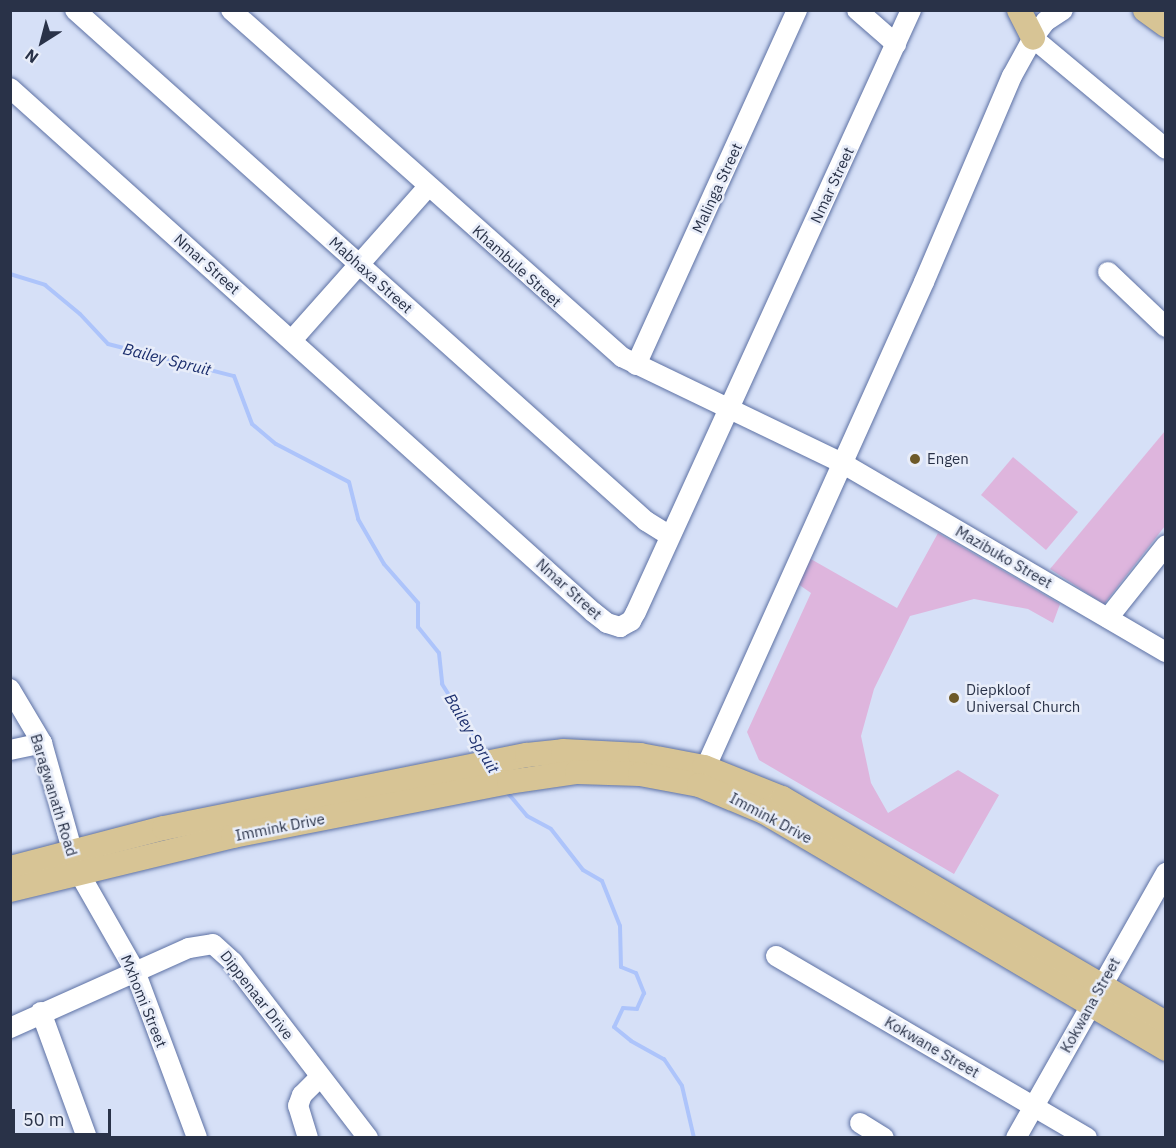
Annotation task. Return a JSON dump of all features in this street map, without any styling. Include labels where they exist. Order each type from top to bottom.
[{"type":"main road","points":[[1019,10],[1043,23]]},
{"type":"main road","points":[[1145,10],[1166,25]]},
{"type":"main road","name":"Immink Drive","points":[[10,890],[75,862],[175,826],[492,762],[563,751],[600,751],[701,776],[1096,995],[1166,1023]]},
{"type":"main road","name":"Immink Drive","points":[[10,868],[75,862],[509,782],[577,772],[701,776]]},
{"type":"main road","name":"Immink Drive","points":[[1096,995],[1166,1049]]},
{"type":"street","name":"Mabhaxa Street","points":[[75,10],[646,521],[670,536]]},
{"type":"street","name":"Khambule Street","points":[[231,10],[609,347],[636,365],[842,463]]},
{"type":"street","name":"Malinga Street","points":[[636,365],[797,10]]},
{"type":"street","points":[[857,10],[896,44]]},
{"type":"street","name":"Nmar Street","points":[[10,88],[607,623],[620,627],[631,621],[912,10]]},
{"type":"street","points":[[701,776],[1012,76],[1043,23],[1063,10]]},
{"type":"street","points":[[1043,23],[1166,149]]},
{"type":"street","points":[[292,340],[428,187]]},
{"type":"street","points":[[1108,272],[1166,327]]},
{"type":"street","name":"Mazibuko Street","points":[[842,463],[1166,652]]},
{"type":"street","points":[[1108,618],[1166,545]]},
{"type":"street","name":"Baragwanath Road","points":[[10,689],[42,743],[75,862]]},
{"type":"street","points":[[10,750],[42,743]]},
{"type":"street","name":"Mxhomi Street","points":[[75,862],[135,970],[197,1137]]},
{"type":"street","name":"Kokwana Street","points":[[1016,1137],[1096,995],[1160,893],[1166,873]]},
{"type":"street","name":"Dippenaar Drive","points":[[10,1028],[41,1012],[195,945],[216,945],[233,962],[368,1137]]},
{"type":"street","name":"Kokwane Street","points":[[776,956],[1087,1137]]},
{"type":"street","points":[[41,1012],[87,1137]]},
{"type":"street","points":[[308,1137],[298,1106],[302,1095],[320,1077]]},
{"type":"street","points":[[860,1123],[884,1137]]},
{"type":"shaded area","points":[[1165,431],[1165,526],[1104,604],[1050,569]]},
{"type":"shaded area","points":[[1013,457],[1078,512],[1046,550],[981,495]]},
{"type":"shaded area","points":[[938,533],[1060,604],[1053,623],[1028,609],[974,599],[910,616],[874,689],[861,736],[871,783],[888,813],[958,770],[999,795],[954,874],[759,760],[747,732],[811,593],[798,584],[809,558],[897,608]]},
{"type":"waterway","name":"Bailey Spruit","points":[[10,274],[45,285],[80,314],[108,344],[234,376],[252,424],[276,444],[349,482],[358,519],[384,564],[418,603],[418,627],[439,653],[442,684],[486,754]]},
{"type":"waterway","name":"Bailey Spruit","points":[[507,792],[527,816],[551,829],[583,870],[602,881],[620,926],[621,967],[636,973],[644,993],[637,1009],[623,1008],[614,1027],[631,1041],[664,1059],[682,1086],[694,1138]]},
{"type":"place","name":"Engen","points":[[915,459]]},
{"type":"place","name":"Diepkloof Universal Church","points":[[954,698]]}]
